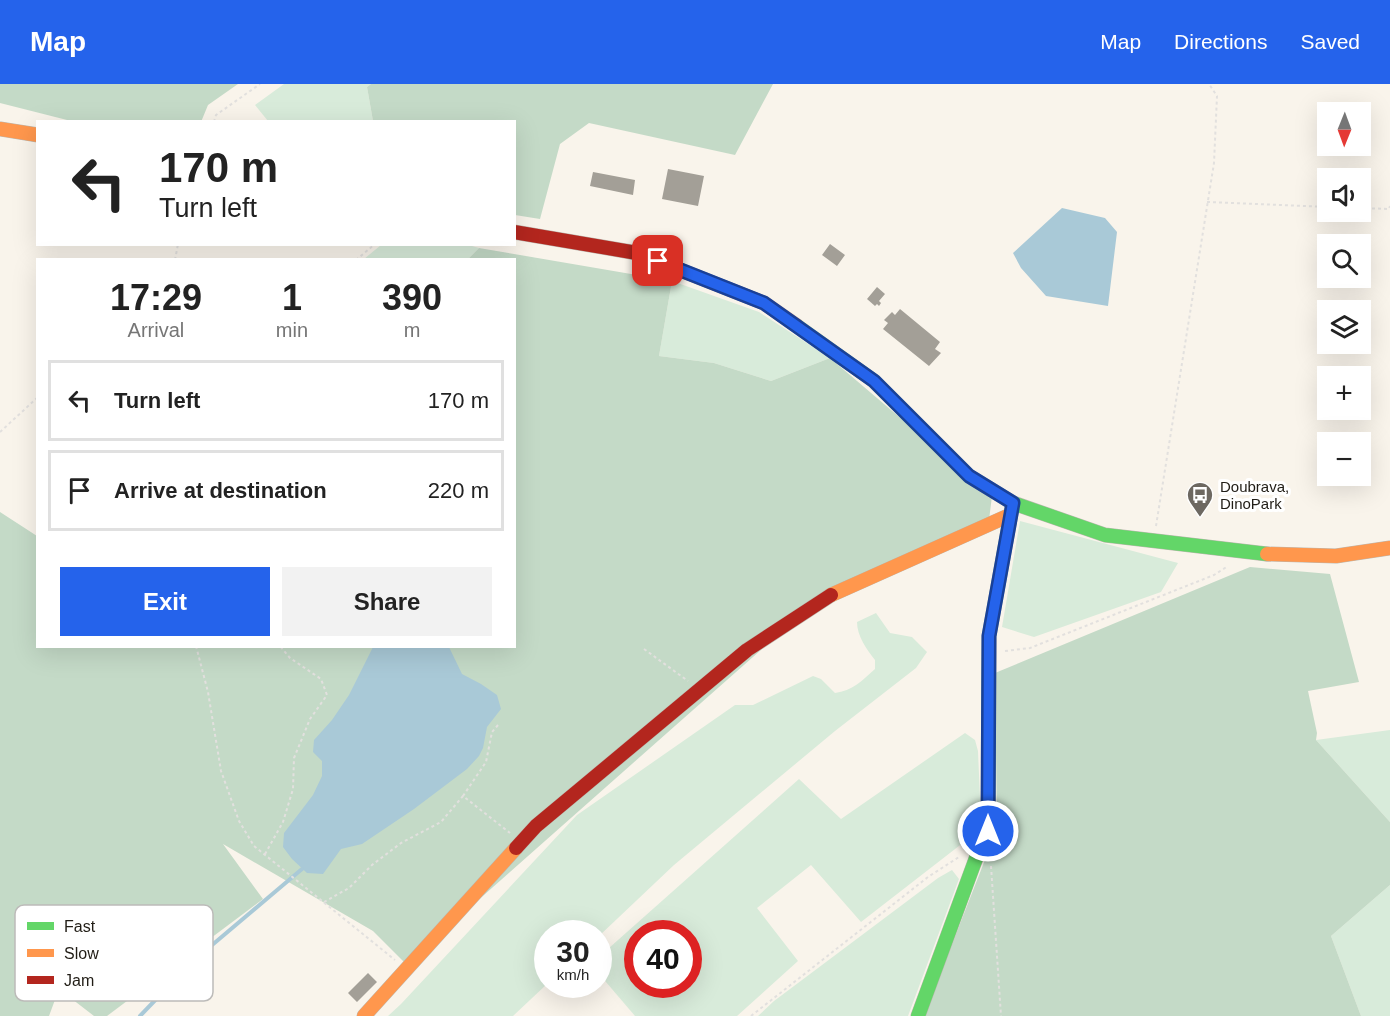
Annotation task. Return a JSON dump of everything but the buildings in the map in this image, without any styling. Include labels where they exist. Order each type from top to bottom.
[{"type":"street","points":[[0,129],[36,135]]},
{"type":"street","points":[[516,232],[637,253],[764,303],[874,381],[969,476],[1011,509],[1105,535],[1247,552],[1336,556],[1390,548]]},
{"type":"street","points":[[918,1016],[988,831],[989,636],[1011,509]]},
{"type":"street","points":[[364,1016],[536,826],[747,650],[836,592],[1011,509]]},
{"type":"path","points":[[215,120],[216,115],[260,84]]},
{"type":"path","points":[[1153,541],[1214,163],[1217,96],[1209,84]]},
{"type":"path","points":[[1208,202],[1317,207]]},
{"type":"path","points":[[1371,208],[1389,209],[1390,206]]},
{"type":"path","points":[[358,258],[373,246]]},
{"type":"path","points":[[0,432],[36,399]]},
{"type":"path","points":[[989,653],[1030,648],[1215,575],[1247,552]]},
{"type":"path","points":[[197,648],[208,692],[221,771],[239,821],[254,846],[406,970]]},
{"type":"path","points":[[265,855],[283,822],[293,789],[294,758],[310,719],[327,694],[321,679],[290,658],[282,648]]},
{"type":"path","points":[[644,648],[699,689]]},
{"type":"path","points":[[323,902],[348,888],[372,865],[401,843],[441,822],[463,796],[486,762],[492,732],[498,725]]},
{"type":"path","points":[[463,796],[522,842]]},
{"type":"path","points":[[751,1016],[928,878],[964,854]]},
{"type":"path","points":[[991,865],[1001,1016]]},
{"type":"green space","points":[[0,84],[238,84],[208,105],[202,120],[67,120],[0,103]]},
{"type":"green space","points":[[284,84],[371,84],[367,87],[373,120],[267,120],[255,105]]},
{"type":"green space","points":[[371,84],[773,84],[735,155],[589,123],[560,144],[540,219],[516,215],[516,120],[373,120],[367,87]]},
{"type":"green space","points":[[380,246],[472,246],[479,248],[469,258],[365,258]]},
{"type":"green space","points":[[479,248],[672,281],[659,356],[714,363],[771,381],[830,358],[992,496],[989,520],[789,625],[406,964],[373,931],[223,844],[263,899],[213,936],[213,905],[15,905],[15,1001],[55,1001],[49,1016],[0,1016],[0,512],[36,535],[36,648],[516,648],[516,258],[469,258]]},
{"type":"green space","points":[[672,281],[759,312],[830,358],[771,381],[714,363],[659,356]]},
{"type":"green space","points":[[1020,521],[1178,563],[1161,592],[1034,637],[1002,627]]},
{"type":"green space","points":[[1250,567],[1330,574],[1359,682],[1308,691],[1317,733],[1316,740],[1390,822],[1390,885],[1331,936],[1361,1016],[924,1016],[997,829],[995,673]]},
{"type":"green space","points":[[876,613],[890,633],[912,637],[927,652],[916,668],[835,731],[674,865],[612,924],[612,920],[534,920],[534,996],[513,1016],[388,1016],[577,815],[735,705],[753,705],[813,676],[821,679],[835,693],[847,690],[862,681],[875,669],[875,660],[861,638],[857,622]]},
{"type":"green space","points":[[1390,730],[1390,822],[1316,740]]},
{"type":"green space","points":[[965,733],[975,740],[978,751],[981,821],[977,832],[861,922],[811,865],[757,908],[798,961],[737,1016],[635,1016],[612,989],[612,945],[624,935],[624,998],[702,998],[702,920],[640,920],[799,779],[841,819]]},
{"type":"green space","points":[[952,870],[959,879],[908,1016],[758,1016],[774,1001],[938,878]]},
{"type":"green space","points":[[1390,885],[1390,1016],[1361,1016],[1331,936]]},
{"type":"green space","points":[[75,1001],[127,1001],[107,1016],[94,1016]]},
{"type":"water","points":[[1062,208],[1105,218],[1117,232],[1108,306],[1046,296],[1021,268],[1013,253]]},
{"type":"water","points":[[372,648],[449,648],[462,674],[497,695],[501,709],[487,727],[479,756],[467,769],[362,844],[341,849],[323,874],[307,873],[283,847],[284,833],[313,795],[322,776],[322,761],[313,752],[314,740],[332,720],[349,695]]},
{"type":"waterway","points":[[213,944],[302,869]]},
{"type":"waterway","points":[[140,1016],[154,1001]]},
{"type":"traffic: fast","points":[[797,326],[874,381],[969,476],[1013,503],[1105,535],[1267,554]]},
{"type":"traffic: fast","points":[[918,1016],[988,831],[989,636],[1012,508]]},
{"type":"traffic: slow","points":[[0,129],[36,135]]},
{"type":"traffic: slow","points":[[831,595],[1010,515]]},
{"type":"traffic: slow","points":[[1267,554],[1336,556],[1390,548]]},
{"type":"traffic: slow","points":[[364,1016],[516,848]]},
{"type":"traffic: jam","points":[[516,232],[637,253],[764,303],[797,326]]},
{"type":"traffic: jam","points":[[516,848],[536,826],[747,650],[831,595]]},
{"type":"place","name":"Doubrava, DinoPark","points":[[1200,518]]},
{"type":"route","points":[[658,261],[764,303],[874,381],[969,476],[1013,503],[989,636],[988,831]]}]
